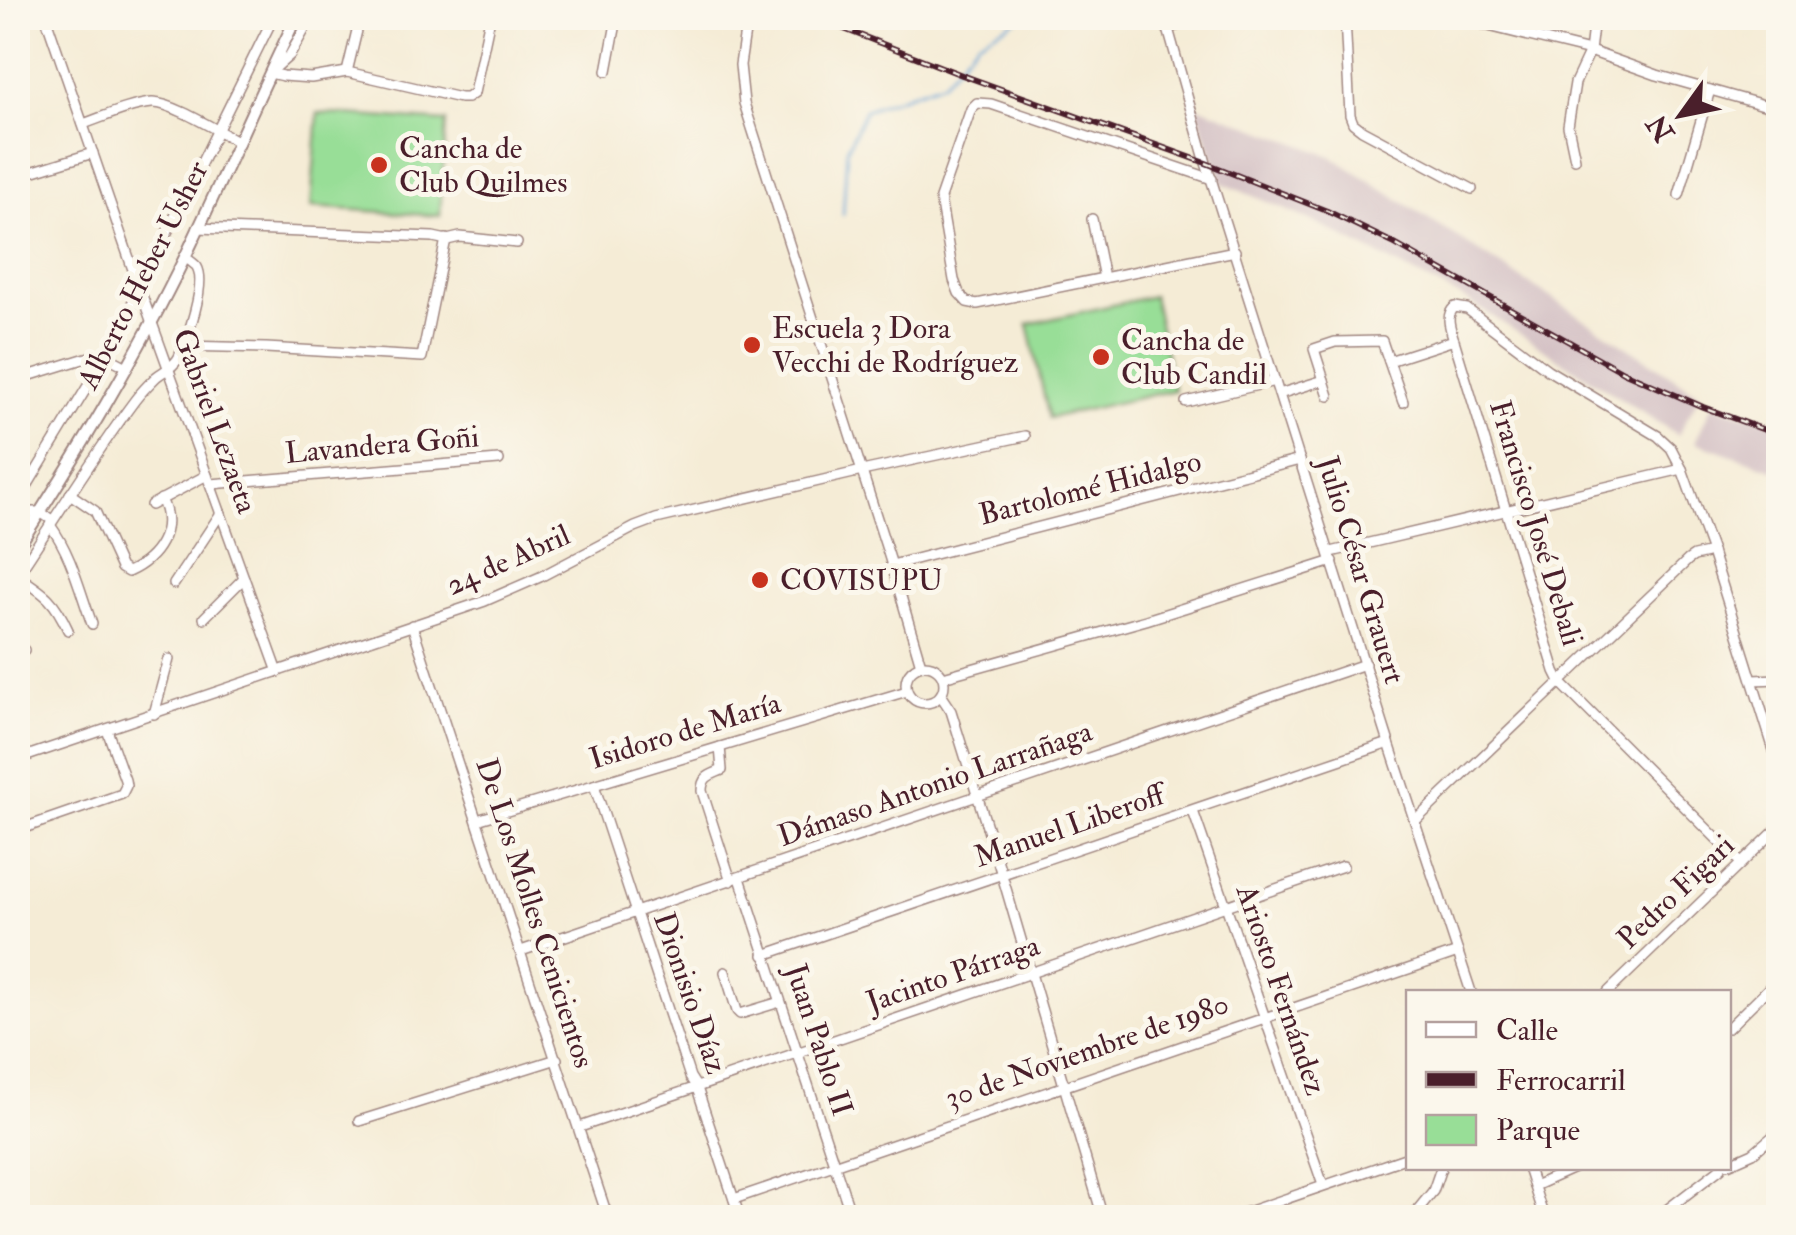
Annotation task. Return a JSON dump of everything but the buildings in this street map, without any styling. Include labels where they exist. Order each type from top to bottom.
[{"type":"street","name":"Gabriel Lezaeta","points":[[46,18],[278,672]]},
{"type":"street","name":"Alberto Heber Usher","points":[[18,502],[106,356],[273,18]]},
{"type":"street","name":"Alberto Heber Usher","points":[[18,548],[152,320],[296,18]]},
{"type":"street","points":[[270,73],[290,54],[311,18]]},
{"type":"street","points":[[347,72],[360,18]]},
{"type":"street","points":[[270,73],[311,78],[347,72],[467,98],[474,93],[490,18]]},
{"type":"street","points":[[608,71],[617,18]]},
{"type":"street","points":[[746,18],[740,65],[744,104],[921,665]]},
{"type":"street","name":"Julio César Grauert","points":[[1165,18],[1206,163],[1470,990]]},
{"type":"street","points":[[1168,30],[1183,23],[1265,18]]},
{"type":"street","points":[[1345,18],[1350,115],[1354,123],[1472,189]]},
{"type":"street","points":[[1456,18],[1590,52],[1778,109]]},
{"type":"street","points":[[1574,159],[1568,126],[1575,83],[1590,52],[1594,18]]},
{"type":"street","points":[[1679,195],[1710,90]]},
{"type":"street","points":[[83,124],[159,103],[239,142]]},
{"type":"street","points":[[1212,178],[992,104],[976,103],[940,198],[954,280],[967,302],[985,303],[1235,251]]},
{"type":"street","points":[[18,176],[93,152]]},
{"type":"street","points":[[1092,218],[1104,278]]},
{"type":"street","points":[[198,228],[446,239],[460,236],[517,243]]},
{"type":"street","points":[[182,346],[422,358],[446,239]]},
{"type":"street","points":[[68,630],[48,596],[18,575],[137,398],[180,355],[196,310],[199,288],[196,266],[185,257]]},
{"type":"street","name":"Francisco José Debali","points":[[1682,469],[1671,448],[1658,436],[1548,370],[1467,309],[1451,310],[1454,340],[1561,683],[1741,863]]},
{"type":"street","points":[[1388,360],[1454,340]]},
{"type":"street","points":[[1329,396],[1314,349],[1334,342],[1382,341],[1404,402]]},
{"type":"street","points":[[18,379],[96,355],[126,367]]},
{"type":"street","points":[[1279,394],[1324,380]]},
{"type":"street","points":[[1186,402],[1275,381]]},
{"type":"street","name":"24 de Abril","points":[[18,759],[485,601],[540,578],[656,519],[1025,436]]},
{"type":"street","name":"Lavandera Goñi","points":[[209,479],[498,460]]},
{"type":"street","name":"Bartolomé Hidalgo","points":[[892,565],[1300,460]]},
{"type":"street","points":[[943,677],[1146,620],[1332,557],[1505,510],[1682,469],[1778,763]]},
{"type":"street","points":[[151,505],[209,479]]},
{"type":"street","points":[[70,494],[94,510],[121,568],[128,572],[152,555],[166,537],[168,517],[161,499]]},
{"type":"street","points":[[18,512],[40,512],[51,522],[92,624]]},
{"type":"street","points":[[174,584],[221,513]]},
{"type":"street","points":[[1416,821],[1688,560],[1712,552]]},
{"type":"street","points":[[204,618],[244,578]]},
{"type":"street","name":"De Los Molles Cenicientos","points":[[412,625],[608,1218]]},
{"type":"street","points":[[154,714],[169,659]]},
{"type":"street","name":"Dámaso Antonio Larrañaga","points":[[521,951],[1365,664]]},
{"type":"street","points":[[921,665],[936,669],[943,677],[941,696],[933,702],[922,704],[907,691],[907,677],[921,665]]},
{"type":"street","points":[[1753,680],[1778,679]]},
{"type":"street","name":"Isidoro de María","points":[[477,820],[907,691]]},
{"type":"street","points":[[941,696],[951,711],[978,795],[1102,1218]]},
{"type":"street","points":[[18,830],[122,794],[125,780],[107,730]]},
{"type":"street","name":"Manuel Liberoff","points":[[764,955],[1389,743]]},
{"type":"street","name":"Juan Pablo II","points":[[720,747],[722,770],[707,776],[702,790],[764,955],[852,1218]]},
{"type":"street","name":"Dionisio Díaz","points":[[594,785],[740,1218]]},
{"type":"street","name":"Ariosto Fernández","points":[[1193,811],[1324,1185]]},
{"type":"street","name":"Pedro Figari","points":[[1610,990],[1778,828]]},
{"type":"street","name":"Jacinto Párraga","points":[[580,1128],[1343,866]]},
{"type":"street","name":"30 de Noviembre de 1980","points":[[734,1199],[1458,952]]},
{"type":"street","points":[[725,972],[740,1014],[780,1002]]},
{"type":"street","points":[[1731,1025],[1778,979]]},
{"type":"street","points":[[359,1122],[557,1059]]},
{"type":"street","points":[[1731,1163],[1752,1153],[1778,1132]]},
{"type":"street","points":[[1230,1218],[1406,1158]]},
{"type":"street","points":[[1411,1218],[1433,1190],[1439,1170]]},
{"type":"street","points":[[1529,1170],[1544,1218]]},
{"type":"street","points":[[1534,1186],[1570,1170]]},
{"type":"street","points":[[1656,1218],[1719,1170]]},
{"type":"shaded area","points":[[1195,105],[1331,156],[1700,394],[1678,435],[1470,302],[1312,221],[1222,183]]},
{"type":"shaded area","points":[[1712,405],[1778,424],[1778,471],[1695,442]]},
{"type":"green space","name":"Cancha de Club Quilmes","points":[[318,113],[446,122],[440,216],[311,207]]},
{"type":"green space","name":"Cancha de Club Candil","points":[[1153,296],[1174,390],[1049,418],[1028,324]]},
{"type":"waterway","points":[[843,215],[847,149],[865,110],[943,82],[978,41],[1020,18]]},
{"type":"railway","points":[[816,18],[1327,211],[1393,243],[1623,372],[1778,435]]},
{"type":"place","name":"Cancha de Club Quilmes","points":[[379,165]]},
{"type":"place","name":"Escuela 3 Dora Vecchi de Rodríguez","points":[[752,345]]},
{"type":"place","name":"Cancha de Club Candil","points":[[1101,357]]},
{"type":"place","name":"COVISUPU","points":[[760,580]]}]
